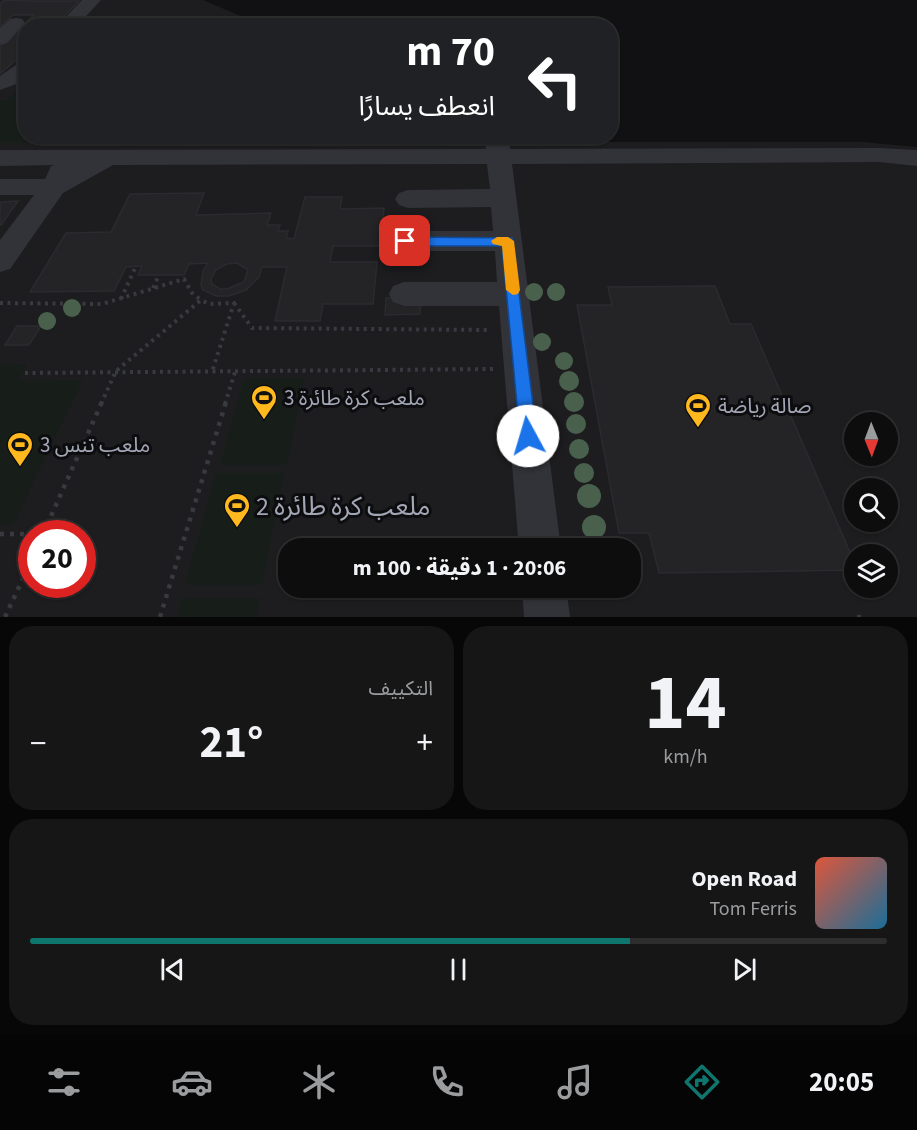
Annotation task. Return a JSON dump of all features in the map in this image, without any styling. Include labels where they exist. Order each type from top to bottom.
[{"type":"street","points":[[74,18],[92,0]]},
{"type":"street","points":[[0,39],[16,23]]},
{"type":"street","points":[[0,84],[18,74]]},
{"type":"street","points":[[498,146],[539,538]]},
{"type":"street","points":[[0,158],[118,158],[222,147],[498,146],[879,155],[917,158]]},
{"type":"street","points":[[0,261],[54,187],[60,171],[61,158]]},
{"type":"street","points":[[0,187],[54,187],[84,169],[118,158]]},
{"type":"street","points":[[408,199],[503,198]]},
{"type":"street","points":[[405,241],[508,241]]},
{"type":"street","points":[[404,294],[513,294]]},
{"type":"street","points":[[545,598],[547,617]]},
{"type":"path","points":[[120,299],[136,266]]},
{"type":"path","points":[[153,289],[159,275]]},
{"type":"path","points":[[0,303],[102,304],[184,279],[192,293],[209,304],[234,303]]},
{"type":"path","points":[[49,520],[116,371],[201,300]]},
{"type":"path","points":[[234,303],[252,328],[517,331]]},
{"type":"path","points":[[212,372],[234,303]]},
{"type":"path","points":[[25,372],[521,369]]},
{"type":"path","points":[[160,617],[235,372]]},
{"type":"path","points":[[0,534],[18,534]]},
{"type":"path","points":[[5,617],[18,589]]},
{"type":"path","points":[[857,617],[866,617]]},
{"type":"shaded area","points":[[0,0],[203,0],[243,17],[425,16],[430,18],[18,18],[18,144],[863,142],[917,147],[917,617],[0,617]]},
{"type":"shaded area","points":[[18,89],[18,143],[0,143],[0,100],[8,100]]},
{"type":"shaded area","name":"ملعب تنس 3","points":[[27,364],[18,381],[83,380],[13,525],[0,525],[0,365]]},
{"type":"shaded area","name":"ملعب كرة طائرة 3","points":[[244,378],[304,378],[287,465],[220,465]]},
{"type":"shaded area","name":"ملعب كرة طائرة 2","points":[[216,473],[284,473],[262,585],[185,585]]},
{"type":"shaded area","points":[[182,598],[260,598],[256,617],[177,617]]},
{"type":"building","points":[[4,0],[79,1],[62,18],[31,18],[34,15],[13,15],[0,27],[0,4]]},
{"type":"building","points":[[18,30],[18,58],[0,74],[0,47]]},
{"type":"building","points":[[204,193],[196,215],[271,213],[267,225],[280,225],[278,231],[288,231],[286,238],[294,239],[305,197],[342,197],[340,209],[384,208],[380,246],[333,246],[330,262],[377,262],[373,304],[323,304],[320,321],[275,321],[287,267],[262,267],[259,277],[246,290],[229,296],[216,296],[203,290],[201,285],[203,271],[208,263],[189,264],[184,275],[138,275],[142,266],[126,267],[114,291],[30,292],[66,233],[111,232],[130,194]],"holes":[[[237,263],[248,270],[244,282],[227,289],[220,289],[212,284],[211,279],[216,270],[226,264]]]},
{"type":"building","points":[[18,201],[1,225],[0,225],[0,202]]},
{"type":"building","name":"صالة رياضة","points":[[715,286],[730,324],[751,324],[846,544],[844,544],[844,570],[659,573],[649,533],[619,533],[577,305],[612,305],[608,287]]},
{"type":"building","points":[[421,297],[420,314],[385,315],[386,298]]},
{"type":"building","points":[[17,326],[41,326],[29,345],[5,345]]},
{"type":"slow traffic","points":[[497,241],[508,241],[513,290]]},
{"type":"place","name":"ملعب كرة طائرة 3","points":[[264,421]]},
{"type":"place","name":"صالة رياضة","points":[[698,429]]},
{"type":"place","name":"ملعب تنس 3","points":[[20,468]]},
{"type":"place","name":"ملعب كرة طائرة 2","points":[[237,529]]},
{"type":"route","points":[[405,241],[508,241],[528,436]]}]
